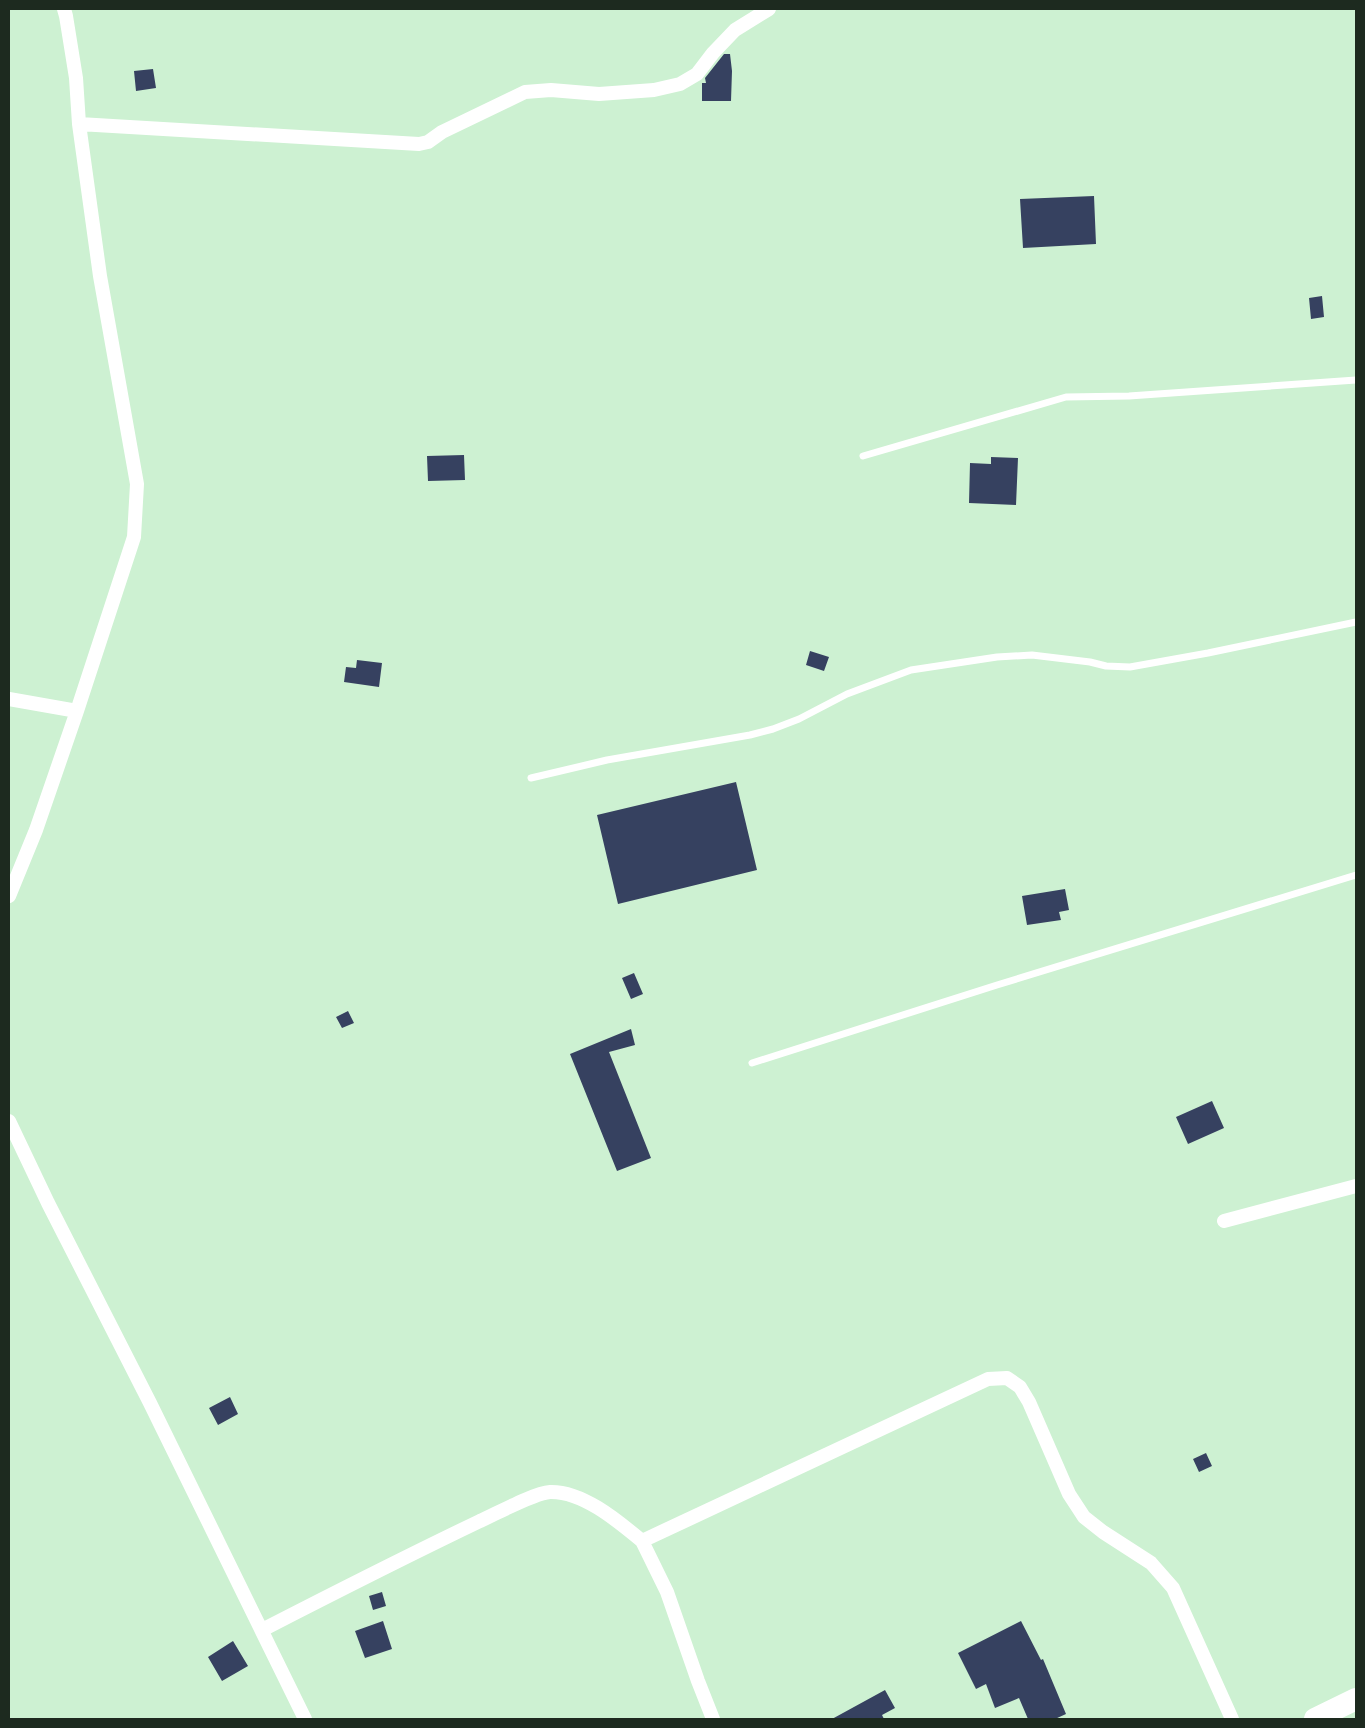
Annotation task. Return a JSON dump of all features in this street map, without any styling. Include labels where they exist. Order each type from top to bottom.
[{"type":"main road","points":[[1315,1719],[1356,1699]]},
{"type":"street","points":[[9,896],[36,830],[134,537],[137,484],[100,276],[79,124],[76,78],[64,9]]},
{"type":"street","points":[[79,124],[419,144],[428,142],[442,132],[525,92],[551,90],[599,94],[654,90],[680,84],[697,74],[713,53],[735,30],[769,9]]},
{"type":"street","points":[[9,699],[77,711]]},
{"type":"street","points":[[9,1121],[52,1212],[150,1403],[305,1719]]},
{"type":"street","points":[[1224,1221],[1356,1186]]},
{"type":"street","points":[[642,1541],[988,1380],[1007,1378],[1020,1387],[1029,1402],[1068,1494],[1084,1517],[1103,1532],[1151,1563],[1173,1588],[1232,1719]]},
{"type":"street","points":[[262,1630],[434,1543],[522,1502],[549,1492],[567,1494],[606,1512],[642,1541],[667,1592],[698,1682],[713,1719]]},
{"type":"lane","points":[[863,456],[1066,398],[1129,396],[1356,380]]},
{"type":"lane","points":[[531,778],[607,760],[750,735],[773,729],[799,719],[847,694],[911,670],[997,657],[1032,655],[1090,662],[1106,666],[1130,666],[1208,653],[1356,622]]},
{"type":"lane","points":[[752,1063],[997,984],[1356,875]]},
{"type":"building","points":[[724,54],[730,54],[732,71],[731,101],[702,101],[702,83],[706,83],[705,78]]},
{"type":"building","points":[[153,69],[156,88],[136,91],[134,71]]},
{"type":"building","points":[[1094,196],[1096,244],[1023,248],[1020,199]]},
{"type":"building","points":[[1322,296],[1324,317],[1311,319],[1309,298]]},
{"type":"building","points":[[464,455],[465,480],[428,481],[427,456]]},
{"type":"building","points":[[991,457],[1018,458],[1016,505],[969,503],[970,463],[991,464]]},
{"type":"building","points":[[810,651],[829,657],[824,671],[806,665]]},
{"type":"building","points":[[357,660],[382,663],[379,687],[344,682],[346,667],[356,668]]},
{"type":"building","points":[[736,782],[757,870],[618,904],[597,815]]},
{"type":"building","points":[[1065,889],[1069,910],[1059,912],[1061,920],[1027,925],[1022,896]]},
{"type":"building","points":[[634,973],[643,994],[631,999],[622,978]]},
{"type":"building","points":[[348,1011],[354,1023],[342,1028],[336,1017]]},
{"type":"building","points":[[631,1029],[635,1045],[609,1052],[651,1158],[617,1171],[570,1054]]},
{"type":"building","points":[[1212,1101],[1224,1128],[1188,1144],[1176,1117]]},
{"type":"building","points":[[230,1397],[238,1414],[218,1425],[209,1408]]},
{"type":"building","points":[[1206,1453],[1212,1466],[1199,1472],[1193,1459]]},
{"type":"building","points":[[382,1592],[386,1606],[373,1610],[369,1596]]},
{"type":"building","points":[[383,1621],[392,1649],[365,1658],[355,1631]]},
{"type":"building","points":[[1021,1621],[1041,1660],[1043,1659],[1066,1714],[1055,1719],[1028,1719],[1019,1698],[995,1708],[986,1684],[976,1689],[958,1653]]},
{"type":"building","points":[[233,1641],[248,1666],[222,1681],[208,1657]]},
{"type":"building","points":[[885,1690],[895,1708],[882,1715],[884,1719],[832,1719]]}]
